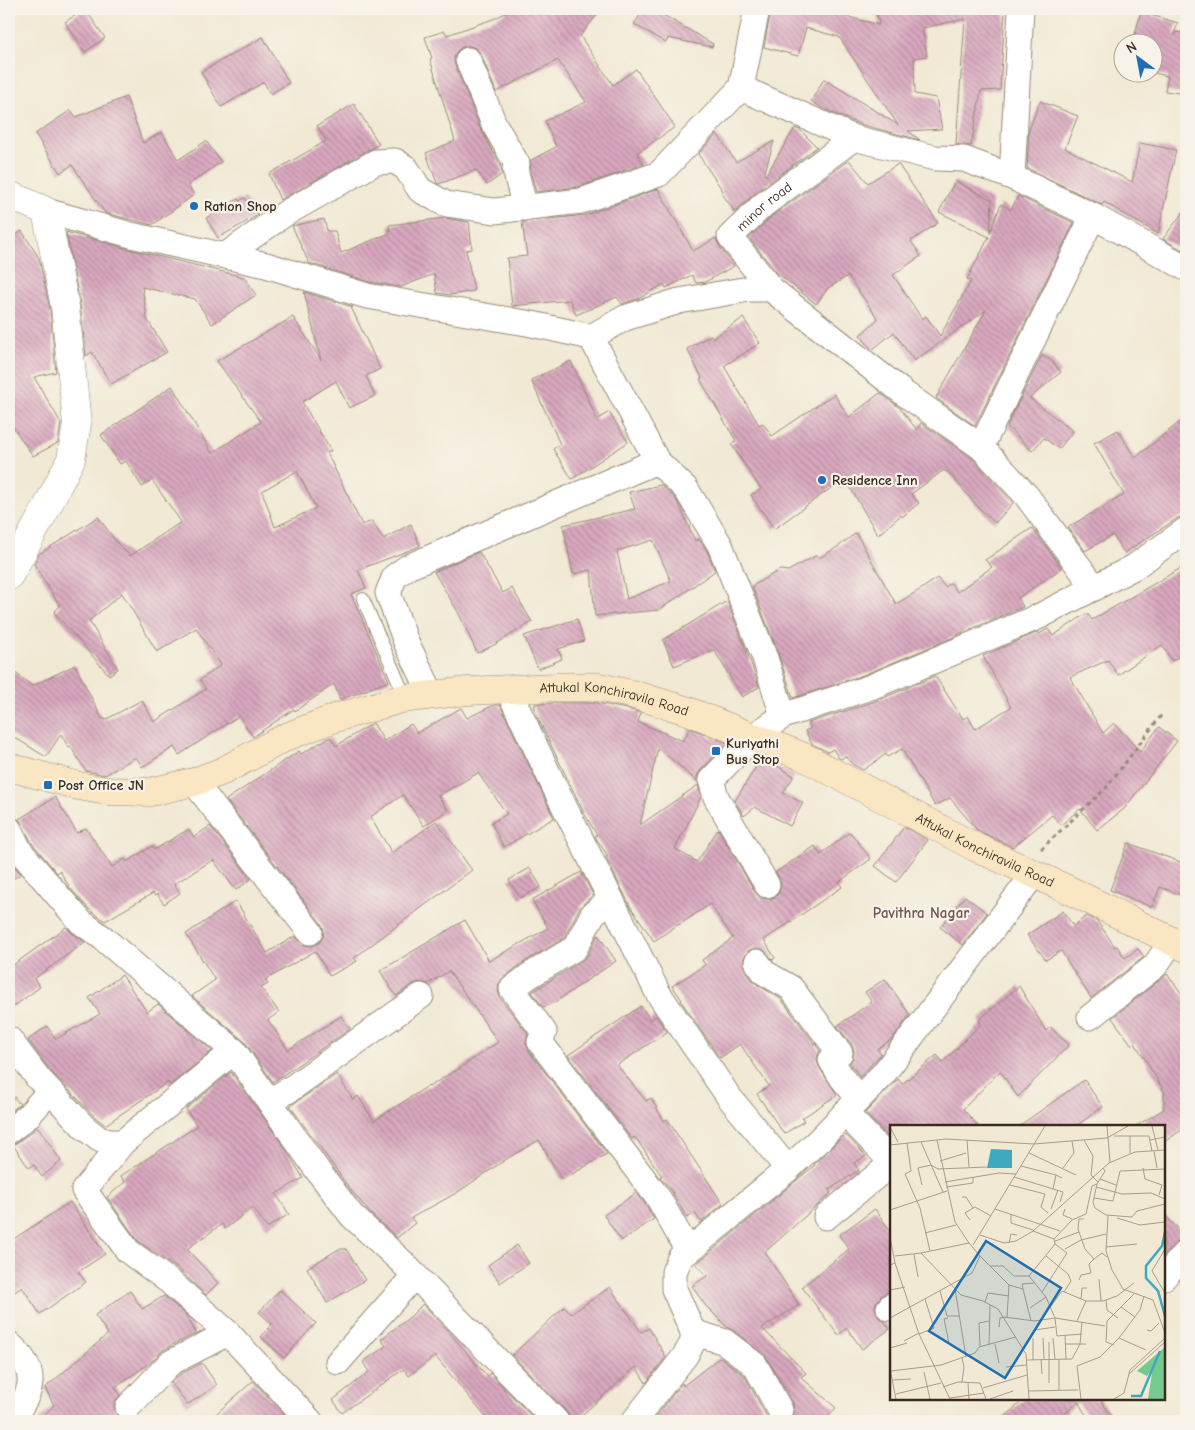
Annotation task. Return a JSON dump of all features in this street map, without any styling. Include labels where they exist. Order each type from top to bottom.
[{"type":"main road","name":"Attukal Konchiravila Road","points":[[9,766],[79,786],[107,791],[150,792],[194,782],[223,771],[286,737],[335,718],[419,697],[508,689],[599,687],[635,695],[688,711],[802,756],[975,847],[1179,944]]},
{"type":"street","points":[[226,255],[286,213],[376,162],[395,161],[406,168],[420,190],[446,204],[496,211],[580,201],[659,174],[741,88],[757,9]]},
{"type":"street","points":[[1012,177],[1020,9]]},
{"type":"street","points":[[468,60],[494,124],[517,164],[516,169],[524,208]]},
{"type":"street","points":[[741,88],[854,138],[935,158],[964,159],[1012,177],[1093,216],[1186,268]]},
{"type":"street","name":"minor road","points":[[771,289],[730,237],[763,205],[854,138]]},
{"type":"street","points":[[9,195],[46,211],[132,235],[266,265],[367,296],[532,324],[591,337],[625,318],[679,301],[710,295],[771,289],[904,394],[981,447],[1026,494],[1095,588]]},
{"type":"street","points":[[9,576],[71,459],[77,424],[64,307],[46,211]]},
{"type":"street","points":[[981,447],[1093,216]]},
{"type":"street","points":[[591,337],[657,461],[686,489],[720,545],[765,658],[784,716]]},
{"type":"street","points":[[419,697],[406,642],[388,593],[395,576],[408,567],[657,461]]},
{"type":"street","points":[[767,885],[716,797],[711,780],[753,737],[784,716],[871,688],[1040,616],[1134,566],[1186,530]]},
{"type":"street","points":[[508,689],[556,790],[658,992],[729,1097],[788,1169]]},
{"type":"street","points":[[194,782],[310,932]]},
{"type":"street","points":[[9,829],[20,851],[81,922],[234,1051],[352,1216],[415,1275],[556,1421]]},
{"type":"street","points":[[634,1421],[685,1356],[693,1342],[693,1332],[674,1289],[674,1272],[680,1258],[788,1169],[884,1073],[1027,871]]},
{"type":"street","points":[[611,899],[593,914],[575,948],[529,976],[512,989],[544,1032],[540,1042],[659,1199],[688,1251]]},
{"type":"street","points":[[1090,1017],[1155,966],[1179,944]]},
{"type":"street","points":[[756,962],[765,972],[790,988],[837,1049],[840,1054],[831,1060],[842,1078],[852,1106],[890,1161]]},
{"type":"street","points":[[269,1101],[289,1090],[421,996]]},
{"type":"street","points":[[9,1039],[38,1078],[84,1127],[100,1139],[110,1142],[123,1142]]},
{"type":"street","points":[[234,1051],[123,1142],[84,1190],[128,1251],[170,1282],[228,1333],[310,1421]]},
{"type":"street","points":[[9,1131],[27,1117],[50,1091]]},
{"type":"street","points":[[826,1217],[890,1163]]},
{"type":"street","points":[[1165,1276],[1186,1253]]},
{"type":"street","points":[[338,1362],[415,1275]]},
{"type":"street","points":[[693,1332],[725,1342],[755,1365],[780,1410]]},
{"type":"street","points":[[128,1407],[170,1363],[228,1333]]},
{"type":"street","points":[[9,1344],[24,1360],[31,1372],[29,1393],[18,1412],[10,1421]]},
{"type":"lane","points":[[363,599],[419,697]]},
{"type":"path","points":[[1027,871],[1106,788],[1163,713]]},
{"type":"building","points":[[85,9],[105,38],[85,52],[65,22]]},
{"type":"building","points":[[512,9],[602,9],[580,36],[613,85],[636,69],[675,127],[637,153],[644,164],[578,187],[536,192],[530,170],[531,160],[556,147],[545,121],[586,102],[558,60],[496,92],[481,54],[476,48],[469,46],[462,47],[457,51],[454,58],[455,65],[481,130],[501,166],[502,174],[487,185],[476,170],[439,184],[437,183],[426,153],[455,141],[425,37],[445,31],[447,35],[496,18]]},
{"type":"building","points":[[644,9],[653,9],[713,44],[712,47],[668,38],[666,43],[634,24]]},
{"type":"building","points":[[771,9],[818,9],[879,25],[876,9],[1005,9],[1000,90],[981,91],[971,146],[956,144],[965,19],[922,28],[927,56],[914,58],[915,94],[936,98],[942,129],[908,131],[920,140],[859,124],[822,108],[811,101],[824,79],[898,125],[839,37],[806,28],[798,56],[764,47]]},
{"type":"building","points":[[1141,12],[1178,23],[1174,34],[1176,35],[1176,32],[1186,33],[1186,94],[1165,91],[1168,76],[1162,75],[1162,32],[1136,32]]},
{"type":"building","points":[[263,37],[289,83],[270,94],[264,82],[221,107],[201,72]]},
{"type":"building","points":[[126,97],[143,143],[162,132],[178,160],[206,141],[221,162],[188,185],[194,195],[152,225],[105,213],[72,165],[60,173],[35,134],[71,110],[76,117]]},
{"type":"building","points":[[1040,101],[1078,116],[1065,148],[1132,182],[1140,143],[1176,150],[1158,234],[1104,202],[1102,205],[1027,168],[1029,130]]},
{"type":"building","points":[[354,104],[379,144],[280,200],[269,174],[326,141],[317,126]]},
{"type":"building","points":[[795,128],[800,130],[817,147],[754,194],[735,212],[698,154],[717,134],[736,162],[774,141],[764,175],[766,175]]},
{"type":"building","points":[[849,160],[868,183],[898,164],[938,223],[911,241],[921,256],[893,275],[922,319],[926,316],[940,336],[971,281],[967,279],[989,237],[939,212],[955,181],[992,200],[990,233],[1001,204],[1011,210],[1018,196],[1074,223],[975,426],[936,398],[986,310],[914,361],[894,332],[872,350],[860,335],[878,319],[848,276],[828,288],[816,304],[776,272],[749,238],[772,216]]},
{"type":"building","points":[[658,189],[693,251],[716,238],[719,246],[734,266],[705,282],[696,283],[692,275],[666,288],[664,284],[638,299],[622,304],[617,297],[576,315],[570,300],[512,306],[507,258],[527,256],[522,222],[586,215]]},
{"type":"building","points":[[245,198],[258,215],[218,238],[206,218],[238,199],[239,201]]},
{"type":"building","points":[[1186,208],[1186,252],[1163,239]]},
{"type":"building","points":[[445,218],[469,222],[472,249],[466,250],[474,291],[450,295],[437,293],[434,274],[401,287],[370,282],[309,263],[292,226],[324,219],[327,231],[335,231],[341,253],[390,233],[389,225]]},
{"type":"building","points":[[22,231],[39,258],[50,309],[56,372],[34,377],[61,423],[58,443],[33,456],[9,421],[9,240]]},
{"type":"building","points":[[66,232],[244,277],[256,295],[212,324],[195,299],[142,287],[147,319],[167,352],[111,384],[92,352],[86,356],[80,304]]},
{"type":"building","points":[[304,292],[353,307],[351,307],[380,369],[366,376],[375,396],[349,408],[336,381],[302,402],[331,451],[327,453],[362,525],[372,521],[383,539],[411,524],[420,546],[358,570],[366,588],[351,594],[389,681],[340,700],[334,684],[253,737],[239,716],[179,755],[174,747],[142,767],[136,757],[105,775],[86,771],[61,734],[46,757],[9,734],[9,668],[32,686],[75,665],[102,719],[104,718],[105,720],[142,700],[154,722],[206,689],[200,680],[221,665],[196,628],[157,652],[122,593],[89,621],[118,669],[109,675],[54,612],[60,606],[34,564],[39,554],[98,517],[118,544],[130,556],[181,522],[152,480],[142,487],[126,461],[120,464],[101,435],[172,386],[212,453],[261,422],[217,361],[293,317],[321,360]],"holes":[[[297,471],[316,508],[275,527],[262,491]]]},
{"type":"building","points":[[743,318],[760,343],[724,366],[759,425],[763,423],[772,436],[834,394],[849,417],[880,393],[900,408],[917,430],[921,423],[972,458],[1013,503],[995,523],[944,470],[911,494],[919,503],[902,517],[901,515],[878,535],[848,484],[842,488],[838,483],[774,529],[751,495],[761,489],[731,444],[736,441],[700,379],[702,378],[687,349],[711,335],[713,338]]},
{"type":"building","points":[[1042,355],[1052,361],[1061,372],[1030,398],[1073,431],[1059,449],[1044,438],[1032,451],[1007,426]]},
{"type":"building","points":[[571,361],[597,420],[609,412],[628,442],[572,479],[553,449],[560,444],[531,380]]},
{"type":"building","points":[[1186,417],[1186,516],[1178,518],[1124,553],[1113,535],[1085,551],[1068,527],[1124,495],[1094,443],[1118,430],[1135,458]]},
{"type":"building","points":[[661,485],[675,498],[695,541],[699,539],[707,551],[715,571],[659,610],[595,616],[591,570],[573,574],[563,525],[635,509],[629,492]],"holes":[[[653,540],[671,581],[627,599],[617,551]]]},
{"type":"building","points":[[1032,528],[1062,568],[1018,598],[1023,607],[866,674],[793,698],[752,586],[780,570],[788,571],[817,555],[819,558],[856,533],[896,604],[937,578],[945,587],[951,583],[957,592],[992,567],[985,560]]},
{"type":"building","points":[[479,552],[503,593],[512,588],[532,622],[477,653],[458,612],[434,572]]},
{"type":"building","points":[[1186,565],[1186,651],[1172,661],[1162,645],[1118,675],[1108,660],[1070,677],[1103,733],[1114,723],[1140,752],[1159,727],[1177,741],[1124,809],[1097,830],[1080,809],[1061,825],[1052,815],[1013,847],[977,830],[950,798],[935,806],[902,749],[887,757],[886,754],[863,770],[852,764],[845,756],[841,759],[838,757],[833,749],[828,752],[812,744],[805,731],[811,728],[808,723],[876,701],[935,676],[963,719],[968,716],[975,729],[1011,707],[983,656],[1048,629],[1053,636],[1087,613],[1092,620]]},
{"type":"building","points":[[727,601],[759,687],[742,697],[714,650],[674,666],[663,640]]},
{"type":"building","points":[[577,619],[584,641],[558,649],[562,659],[538,669],[524,636]]},
{"type":"building","points":[[597,703],[631,710],[641,713],[638,722],[683,741],[690,728],[727,743],[701,770],[697,776],[697,781],[658,748],[640,825],[698,785],[701,797],[675,849],[697,862],[718,829],[760,898],[768,899],[775,897],[779,893],[781,884],[776,872],[815,846],[820,855],[850,832],[871,859],[839,882],[842,887],[764,940],[775,958],[773,960],[763,949],[756,948],[749,950],[744,957],[745,970],[753,981],[781,999],[820,1051],[817,1060],[819,1067],[837,1095],[802,1118],[804,1121],[784,1134],[757,1094],[769,1086],[740,1044],[720,1058],[672,986],[705,965],[702,960],[733,938],[710,904],[654,941],[630,906],[606,857],[608,856],[597,840],[595,836],[597,835],[584,813],[535,712],[535,704]]},
{"type":"building","points":[[494,705],[500,705],[554,818],[504,847],[491,823],[507,814],[478,773],[438,796],[448,810],[424,826],[403,795],[370,817],[392,853],[436,821],[472,870],[354,958],[357,961],[330,976],[315,951],[265,980],[268,984],[261,988],[279,1012],[268,1020],[288,1050],[341,1016],[350,1029],[273,1082],[245,1042],[192,996],[215,980],[186,934],[236,901],[267,953],[295,936],[304,945],[312,946],[319,943],[323,938],[324,930],[321,923],[226,800],[299,751],[301,754],[330,737],[336,746],[373,723],[384,741],[411,724],[417,733],[461,708],[467,718]]},
{"type":"building","points":[[762,757],[794,776],[783,793],[803,803],[790,826],[755,807],[744,816],[735,801]]},
{"type":"building","points":[[55,797],[77,833],[86,828],[112,867],[125,859],[127,862],[152,846],[154,850],[189,829],[194,837],[210,826],[251,879],[236,890],[213,860],[174,884],[180,893],[164,904],[157,894],[155,896],[153,893],[105,921],[91,911],[70,888],[60,871],[57,873],[32,843],[19,819]]},
{"type":"building","points":[[904,827],[928,840],[896,882],[875,866]]},
{"type":"building","points":[[1128,843],[1186,864],[1186,897],[1160,887],[1152,907],[1110,890]]},
{"type":"building","points":[[9,860],[21,874],[9,881]]},
{"type":"building","points":[[530,868],[541,887],[520,898],[509,880]]},
{"type":"building","points":[[581,872],[593,895],[580,907],[564,938],[521,964],[503,978],[499,983],[498,990],[500,998],[528,1034],[526,1043],[529,1051],[607,1154],[562,1180],[539,1140],[508,1158],[458,1192],[411,1218],[415,1223],[397,1238],[371,1214],[350,1189],[290,1106],[337,1074],[353,1100],[358,1096],[374,1121],[428,1086],[454,1072],[498,1042],[449,971],[428,984],[420,982],[413,984],[396,996],[380,971],[465,920],[489,961],[548,928],[532,900]]},
{"type":"building","points":[[965,896],[987,913],[963,945],[940,927]]},
{"type":"building","points":[[1063,911],[1073,926],[1087,916],[1098,922],[1125,958],[1138,949],[1144,957],[1091,998],[1061,951],[1046,960],[1027,935]]},
{"type":"building","points":[[66,927],[85,942],[34,979],[40,987],[9,1010],[9,968]]},
{"type":"building","points":[[598,935],[616,961],[555,1002],[543,1007],[532,992],[583,960],[588,955]]},
{"type":"building","points":[[1167,974],[1186,999],[1186,1127],[1165,1141],[1165,1125],[1138,1125],[1164,1109],[1164,1091],[1135,1043],[1132,1045],[1112,1018]]},
{"type":"building","points":[[122,975],[147,1012],[158,1004],[212,1051],[170,1085],[168,1082],[105,1125],[49,1069],[28,1040],[47,1026],[56,1039],[100,1014],[89,998]]},
{"type":"building","points":[[885,979],[910,1015],[892,1039],[877,1049],[881,1054],[860,1077],[850,1063],[854,1052],[852,1045],[837,1026],[872,1002],[865,992]]},
{"type":"building","points":[[1019,986],[1046,1031],[1050,1027],[1069,1045],[1018,1097],[1000,1071],[963,1109],[977,1125],[890,1125],[890,1139],[865,1113],[898,1079],[902,1084],[937,1055],[943,1062],[981,1024],[979,1020]]},
{"type":"building","points":[[641,1006],[650,1020],[656,1016],[667,1032],[617,1065],[646,1101],[651,1098],[664,1121],[667,1119],[723,1204],[701,1222],[695,1213],[687,1218],[671,1190],[660,1177],[662,1176],[635,1137],[632,1139],[568,1055]]},
{"type":"building","points":[[231,1072],[287,1151],[303,1178],[276,1194],[289,1214],[267,1228],[253,1207],[225,1229],[222,1224],[187,1249],[218,1283],[206,1295],[179,1270],[138,1241],[107,1197],[125,1182],[121,1176],[197,1126],[186,1109]]},
{"type":"building","points":[[1084,1080],[1103,1107],[1077,1125],[1020,1125]]},
{"type":"building","points":[[9,1092],[20,1104],[9,1113]]},
{"type":"building","points":[[38,1127],[61,1161],[42,1177],[34,1165],[29,1168],[13,1145]]},
{"type":"building","points":[[846,1135],[866,1156],[854,1163],[859,1170],[829,1190],[831,1193],[765,1252],[799,1305],[762,1328],[806,1373],[801,1377],[836,1408],[824,1421],[788,1421],[793,1417],[793,1403],[767,1358],[727,1327],[705,1305],[692,1286],[707,1276],[696,1264],[815,1165]]},
{"type":"building","points":[[636,1193],[654,1219],[621,1241],[604,1215]]},
{"type":"building","points":[[70,1202],[105,1254],[78,1272],[86,1282],[40,1314],[22,1287],[9,1296],[9,1242]]},
{"type":"building","points":[[875,1209],[890,1231],[890,1292],[881,1296],[875,1304],[875,1308],[879,1318],[890,1329],[862,1349],[847,1328],[838,1335],[802,1287],[849,1249],[839,1235]]},
{"type":"building","points":[[1165,1215],[1186,1237],[1186,1239],[1175,1243],[1165,1255]]},
{"type":"building","points":[[517,1245],[529,1263],[500,1283],[488,1265]]},
{"type":"building","points":[[339,1249],[346,1249],[365,1280],[327,1303],[307,1268]]},
{"type":"building","points":[[1186,1274],[1186,1291],[1180,1281]]},
{"type":"building","points":[[610,1287],[641,1332],[649,1328],[666,1357],[646,1383],[636,1367],[575,1421],[570,1421],[566,1411],[512,1355],[564,1307],[571,1314]]},
{"type":"building","points":[[280,1290],[316,1323],[284,1358],[261,1337],[272,1324],[259,1312]]},
{"type":"building","points":[[130,1291],[142,1309],[164,1296],[186,1315],[196,1333],[163,1350],[150,1363],[115,1387],[120,1395],[114,1403],[114,1411],[124,1421],[38,1421],[54,1405],[45,1388],[108,1334],[95,1315]]},
{"type":"building","points":[[423,1304],[487,1376],[490,1373],[536,1421],[489,1421],[435,1356],[409,1376],[404,1369],[342,1413],[333,1400],[369,1372],[363,1362],[386,1346],[381,1339],[410,1317]]},
{"type":"building","points":[[720,1357],[744,1375],[771,1421],[656,1421],[654,1419],[682,1383],[683,1386]]},
{"type":"building","points":[[202,1363],[217,1385],[187,1405],[171,1382],[179,1375]]},
{"type":"building","points":[[253,1381],[291,1421],[208,1421]]},
{"type":"building","points":[[1023,1400],[1101,1400],[1115,1421],[1090,1421],[1078,1402],[1056,1421],[1001,1421]]},
{"type":"place","name":"Ration Shop","points":[[194,206]]},
{"type":"place","name":"Residence Inn","points":[[822,480]]},
{"type":"place","name":"Kuriyathi Bus Stop","points":[[716,751]]},
{"type":"place","name":"Post Office JN","points":[[48,785]]},
{"type":"district","name":"Pavithra Nagar","points":[[921,913]]}]
